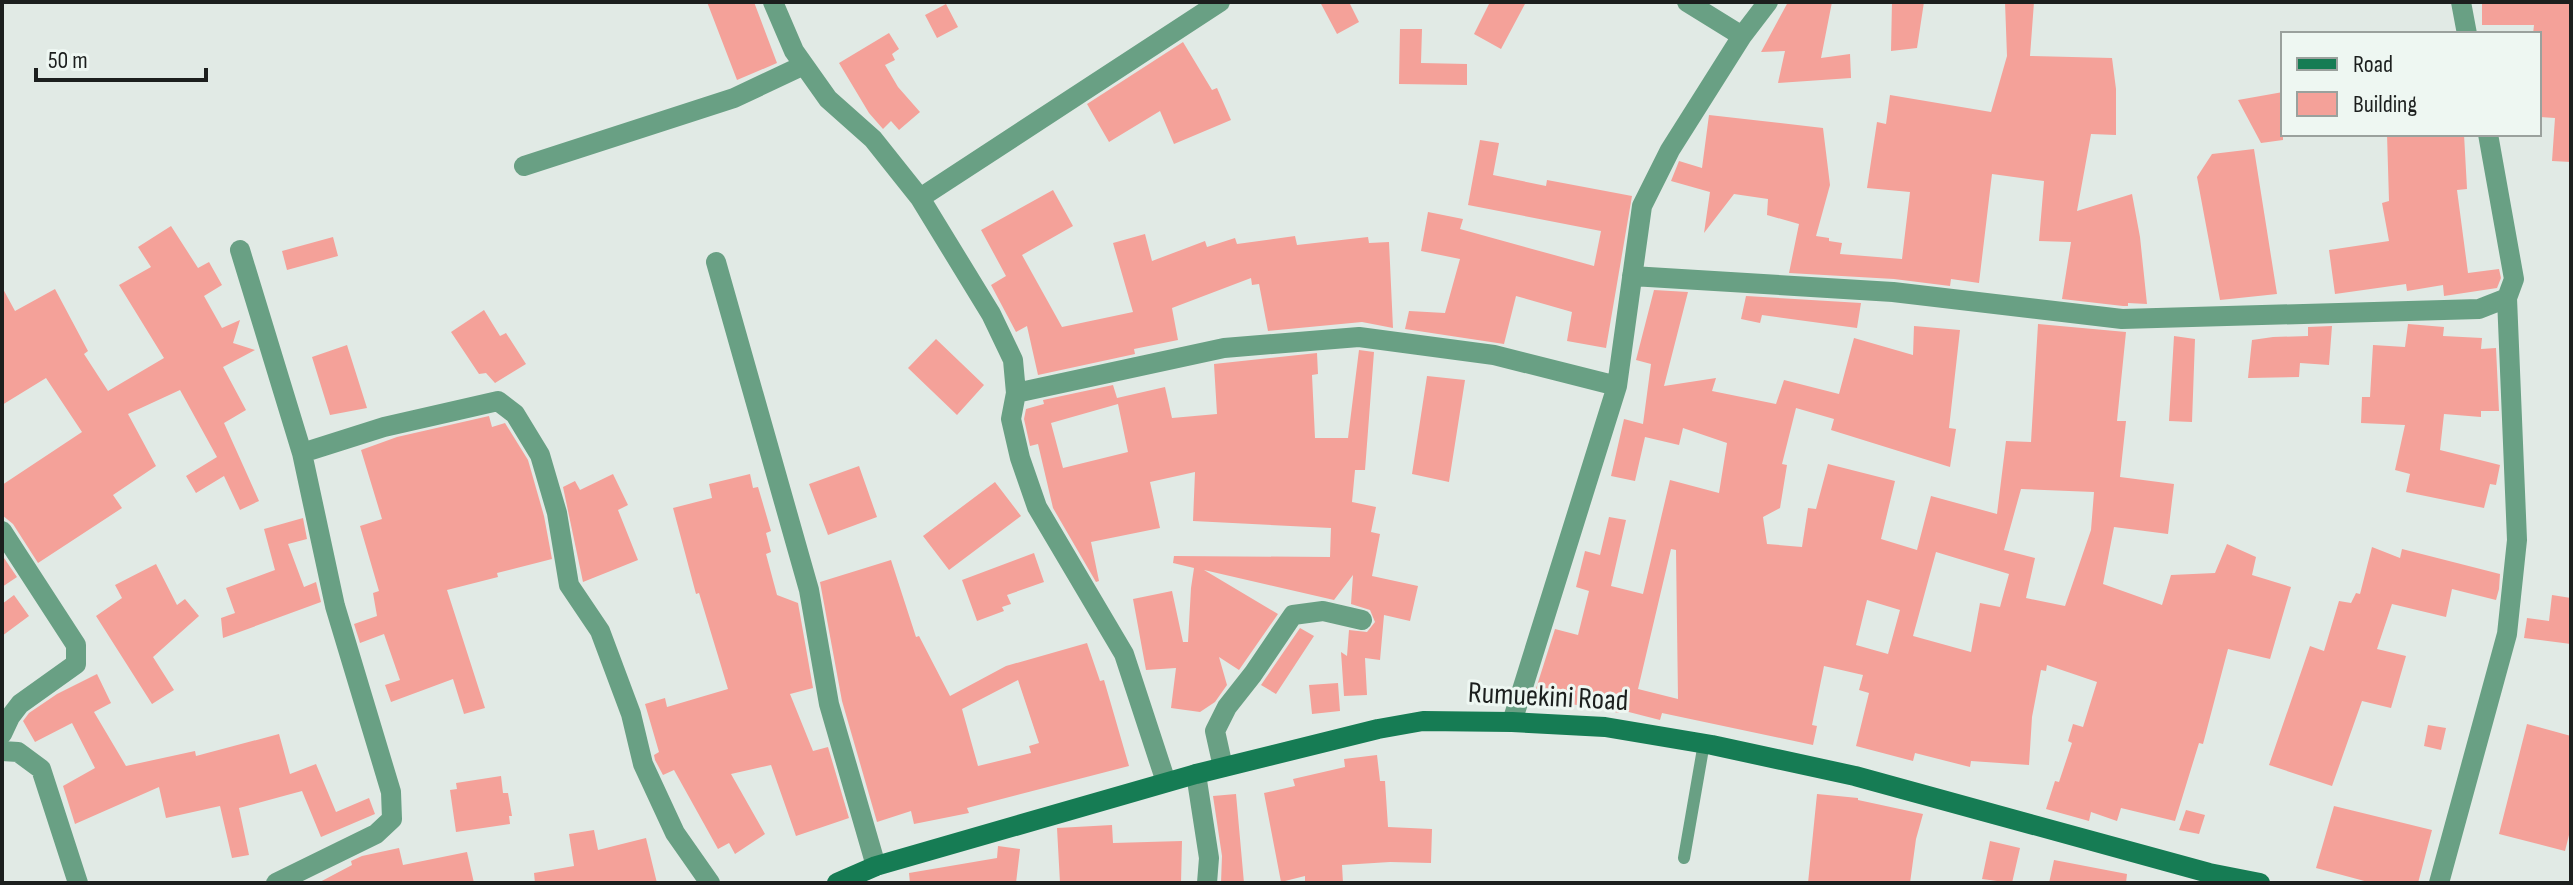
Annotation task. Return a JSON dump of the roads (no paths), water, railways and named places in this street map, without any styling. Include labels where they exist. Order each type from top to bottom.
[{"type":"street","points":[[773,2],[794,51],[828,99],[873,139],[920,198],[997,325],[1013,360],[1016,393],[1011,419],[1020,458],[1037,507],[1124,654],[1166,782]]},
{"type":"street","points":[[920,198],[1220,2]]},
{"type":"street","points":[[1687,2],[1742,36]]},
{"type":"street","points":[[1512,722],[1617,386],[1642,206],[1670,150],[1742,36],[1768,2]]},
{"type":"street","points":[[2461,2],[2467,32]]},
{"type":"street","points":[[524,166],[734,98],[804,65]]},
{"type":"street","points":[[2439,883],[2507,634],[2517,540],[2507,298],[2514,279],[2488,136]]},
{"type":"street","points":[[240,250],[302,453],[335,606],[391,792],[392,819],[376,834],[276,883]]},
{"type":"street","points":[[716,262],[809,590],[829,704],[876,866]]},
{"type":"street","points":[[1632,276],[1893,292],[2122,319],[2479,309],[2507,298]]},
{"type":"street","points":[[1016,393],[1224,348],[1359,337],[1494,355],[1617,386]]},
{"type":"street","points":[[302,453],[384,427],[498,401],[515,414],[540,455],[557,513],[569,585],[600,631],[631,714],[643,764],[675,833],[710,883]]},
{"type":"street","points":[[2,531],[76,645],[77,656],[76,664],[14,710],[2,734]]},
{"type":"street","points":[[1223,767],[1215,731],[1227,707],[1293,615],[1323,611],[1362,620]]},
{"type":"street","name":"Rumuekini Road","points":[[837,883],[876,866],[1166,782],[1378,729],[1423,721],[1605,727],[1704,743],[1855,776],[2209,873],[2260,883]]},
{"type":"street","points":[[2,751],[18,752],[41,769],[78,883]]},
{"type":"street","points":[[1196,774],[1209,858],[1207,883]]},
{"type":"lane","points":[[1684,858],[1704,743]]}]
